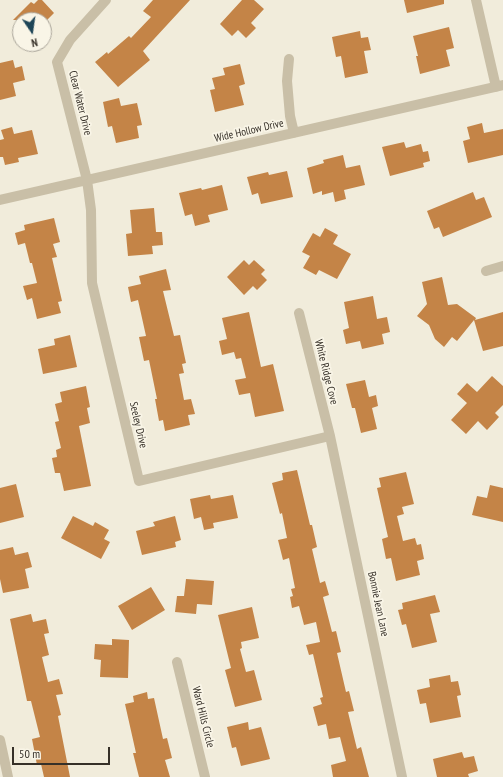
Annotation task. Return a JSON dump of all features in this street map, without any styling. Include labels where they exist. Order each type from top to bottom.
[{"type":"street","name":"Clear Water Drive","points":[[87,180],[57,62],[70,40],[106,0]]},
{"type":"street","points":[[476,0],[499,86]]},
{"type":"street","points":[[289,59],[287,81],[290,116],[294,133]]},
{"type":"street","name":"Wide Hollow Drive","points":[[0,200],[499,86]]},
{"type":"street","name":"Seeley Drive","points":[[87,180],[91,210],[92,283],[139,481],[330,436]]},
{"type":"street","points":[[486,271],[503,266]]},
{"type":"street","name":"White Ridge Cove","points":[[299,313],[330,436]]},
{"type":"street","name":"Bonnie Jean Lane","points":[[330,436],[402,777]]},
{"type":"street","name":"Ward Hills Circle","points":[[177,662],[205,777]]},
{"type":"street","points":[[0,740],[8,777]]},
{"type":"building","points":[[38,0],[42,0],[54,13],[52,15],[52,12],[21,12],[31,2],[34,4]]},
{"type":"building","points":[[153,0],[190,0],[143,51],[150,60],[118,87],[95,62],[107,52],[108,54],[129,36],[131,38],[151,17],[143,11]]},
{"type":"building","points":[[242,0],[254,0],[264,9],[251,23],[256,28],[246,38],[238,30],[232,36],[220,24]]},
{"type":"building","points":[[404,0],[444,0],[444,4],[407,13]]},
{"type":"building","points":[[449,27],[454,48],[446,50],[450,66],[420,74],[416,56],[418,56],[413,36]]},
{"type":"building","points":[[360,31],[361,38],[368,37],[371,50],[364,51],[368,73],[345,78],[341,56],[336,57],[332,37]]},
{"type":"building","points":[[13,60],[15,68],[22,66],[25,80],[13,83],[16,96],[0,100],[0,63]]},
{"type":"building","points":[[240,64],[245,84],[239,86],[244,105],[215,112],[210,90],[215,89],[212,78],[225,75],[223,68]]},
{"type":"building","points":[[119,98],[121,106],[137,103],[142,125],[137,126],[139,138],[116,143],[112,126],[108,127],[103,102]]},
{"type":"building","points":[[482,123],[484,133],[503,129],[503,155],[468,163],[463,141],[470,139],[467,127]]},
{"type":"building","points":[[12,127],[14,134],[32,130],[38,154],[18,158],[19,162],[5,165],[3,157],[0,157],[0,140],[4,139],[1,130]]},
{"type":"building","points":[[404,142],[406,148],[421,144],[423,152],[428,151],[430,161],[423,163],[424,167],[390,176],[382,147]]},
{"type":"building","points":[[343,155],[346,168],[360,165],[365,185],[344,190],[346,199],[335,202],[333,192],[322,195],[322,191],[313,194],[307,168],[324,163],[323,160]]},
{"type":"building","points":[[287,171],[293,197],[261,204],[258,193],[252,195],[247,177],[268,172],[269,175]]},
{"type":"building","points":[[222,185],[228,210],[208,215],[210,222],[195,226],[192,214],[185,216],[179,193],[201,188],[202,190]]},
{"type":"building","points":[[473,192],[476,200],[484,197],[492,217],[443,237],[439,227],[434,229],[427,211]]},
{"type":"building","points":[[154,208],[156,232],[162,232],[163,245],[152,246],[153,254],[128,256],[126,234],[132,233],[130,210]]},
{"type":"building","points":[[54,218],[60,242],[53,244],[57,257],[52,258],[62,301],[58,302],[61,313],[37,319],[32,298],[27,300],[23,286],[37,283],[32,263],[30,263],[25,243],[18,245],[15,233],[25,230],[24,225]]},
{"type":"building","points":[[325,228],[338,235],[333,244],[351,254],[337,279],[319,270],[316,275],[303,268],[310,256],[302,252],[313,233],[320,237]]},
{"type":"building","points":[[244,260],[249,265],[254,260],[265,270],[261,274],[267,280],[257,290],[253,286],[244,295],[227,277]]},
{"type":"building","points":[[166,269],[171,290],[163,291],[174,336],[180,335],[186,363],[182,364],[184,373],[179,374],[184,400],[191,399],[195,414],[188,415],[190,425],[165,431],[163,420],[159,421],[155,399],[157,399],[149,360],[144,361],[139,337],[146,336],[138,300],[131,302],[128,287],[141,284],[139,276]]},
{"type":"building","points":[[442,277],[448,305],[457,304],[476,318],[475,320],[503,312],[503,346],[483,351],[474,320],[457,341],[452,337],[444,347],[435,339],[429,325],[417,316],[427,304],[422,282]]},
{"type":"building","points":[[373,296],[377,319],[387,317],[390,332],[382,334],[384,344],[362,349],[360,341],[346,344],[343,330],[349,328],[344,302]]},
{"type":"building","points":[[249,312],[261,367],[273,364],[284,411],[255,417],[250,393],[239,395],[235,380],[246,378],[241,358],[236,359],[234,352],[222,355],[219,341],[227,339],[222,318]]},
{"type":"building","points":[[70,335],[77,367],[43,374],[38,349],[55,345],[54,339]]},
{"type":"building","points":[[492,376],[503,386],[503,405],[495,413],[499,417],[487,430],[478,421],[466,434],[451,420],[467,403],[457,394],[467,383],[477,392]]},
{"type":"building","points":[[365,380],[369,397],[376,395],[378,406],[372,408],[377,429],[361,433],[355,408],[352,408],[346,384]]},
{"type":"building","points":[[86,386],[90,407],[87,408],[90,423],[79,426],[91,486],[64,491],[60,473],[55,473],[52,458],[57,457],[56,450],[61,448],[55,422],[59,421],[55,404],[62,402],[60,392]]},
{"type":"building","points":[[297,470],[310,525],[312,525],[317,547],[312,549],[320,583],[325,581],[329,595],[323,597],[332,632],[336,631],[341,652],[337,653],[346,692],[349,691],[354,711],[348,712],[357,749],[361,747],[369,777],[333,777],[331,765],[346,761],[340,737],[329,739],[326,724],[318,726],[313,707],[322,704],[320,698],[323,697],[313,654],[309,655],[306,645],[320,642],[316,622],[304,625],[299,606],[292,608],[290,597],[293,596],[291,589],[295,588],[289,558],[283,560],[278,540],[287,538],[282,513],[280,514],[272,483],[283,480],[282,473]]},
{"type":"building","points":[[406,472],[414,504],[402,507],[404,514],[397,516],[403,541],[415,538],[417,545],[421,544],[424,559],[417,561],[420,575],[396,581],[391,558],[386,559],[382,539],[388,537],[377,488],[381,487],[379,478]]},
{"type":"building","points":[[16,484],[24,517],[0,523],[0,488]]},
{"type":"building","points":[[490,485],[503,488],[503,522],[472,515],[477,496],[487,498]]},
{"type":"building","points":[[210,495],[211,499],[233,495],[238,518],[213,523],[214,528],[204,530],[201,517],[194,519],[190,499]]},
{"type":"building","points":[[73,516],[93,526],[95,522],[109,530],[104,539],[110,542],[101,559],[61,538]]},
{"type":"building","points":[[175,516],[181,540],[175,542],[176,547],[142,555],[136,531],[155,526],[153,522]]},
{"type":"building","points":[[13,547],[15,555],[28,552],[32,567],[25,569],[29,588],[3,593],[0,579],[0,550]]},
{"type":"building","points":[[186,579],[214,581],[212,605],[197,604],[196,614],[175,612],[177,596],[184,596]]},
{"type":"building","points":[[151,587],[165,610],[132,630],[118,606]]},
{"type":"building","points":[[435,595],[440,612],[430,614],[437,642],[412,648],[406,624],[402,625],[398,610],[403,609],[402,603]]},
{"type":"building","points":[[252,607],[259,638],[241,642],[242,648],[240,649],[246,672],[254,670],[262,700],[235,707],[225,670],[231,668],[218,615]]},
{"type":"building","points":[[31,614],[33,622],[46,619],[49,633],[44,634],[49,655],[42,657],[48,682],[59,679],[63,694],[56,695],[61,715],[58,716],[70,777],[44,777],[41,764],[37,765],[32,739],[40,737],[31,701],[27,701],[10,619]]},
{"type":"building","points":[[112,639],[129,640],[128,678],[100,677],[101,660],[94,659],[95,644],[112,645]]},
{"type":"building","points":[[450,675],[451,682],[458,681],[461,695],[457,696],[461,717],[430,723],[426,703],[420,704],[417,690],[430,687],[429,679]]},
{"type":"building","points":[[147,692],[148,699],[154,698],[163,739],[167,738],[172,758],[165,760],[170,777],[139,777],[133,753],[136,753],[125,704],[134,702],[133,696]]},
{"type":"building","points":[[248,722],[249,730],[261,727],[270,759],[241,766],[236,747],[232,748],[227,727]]},
{"type":"building","points":[[462,752],[464,758],[474,756],[478,771],[468,774],[469,777],[437,777],[433,759]]}]
